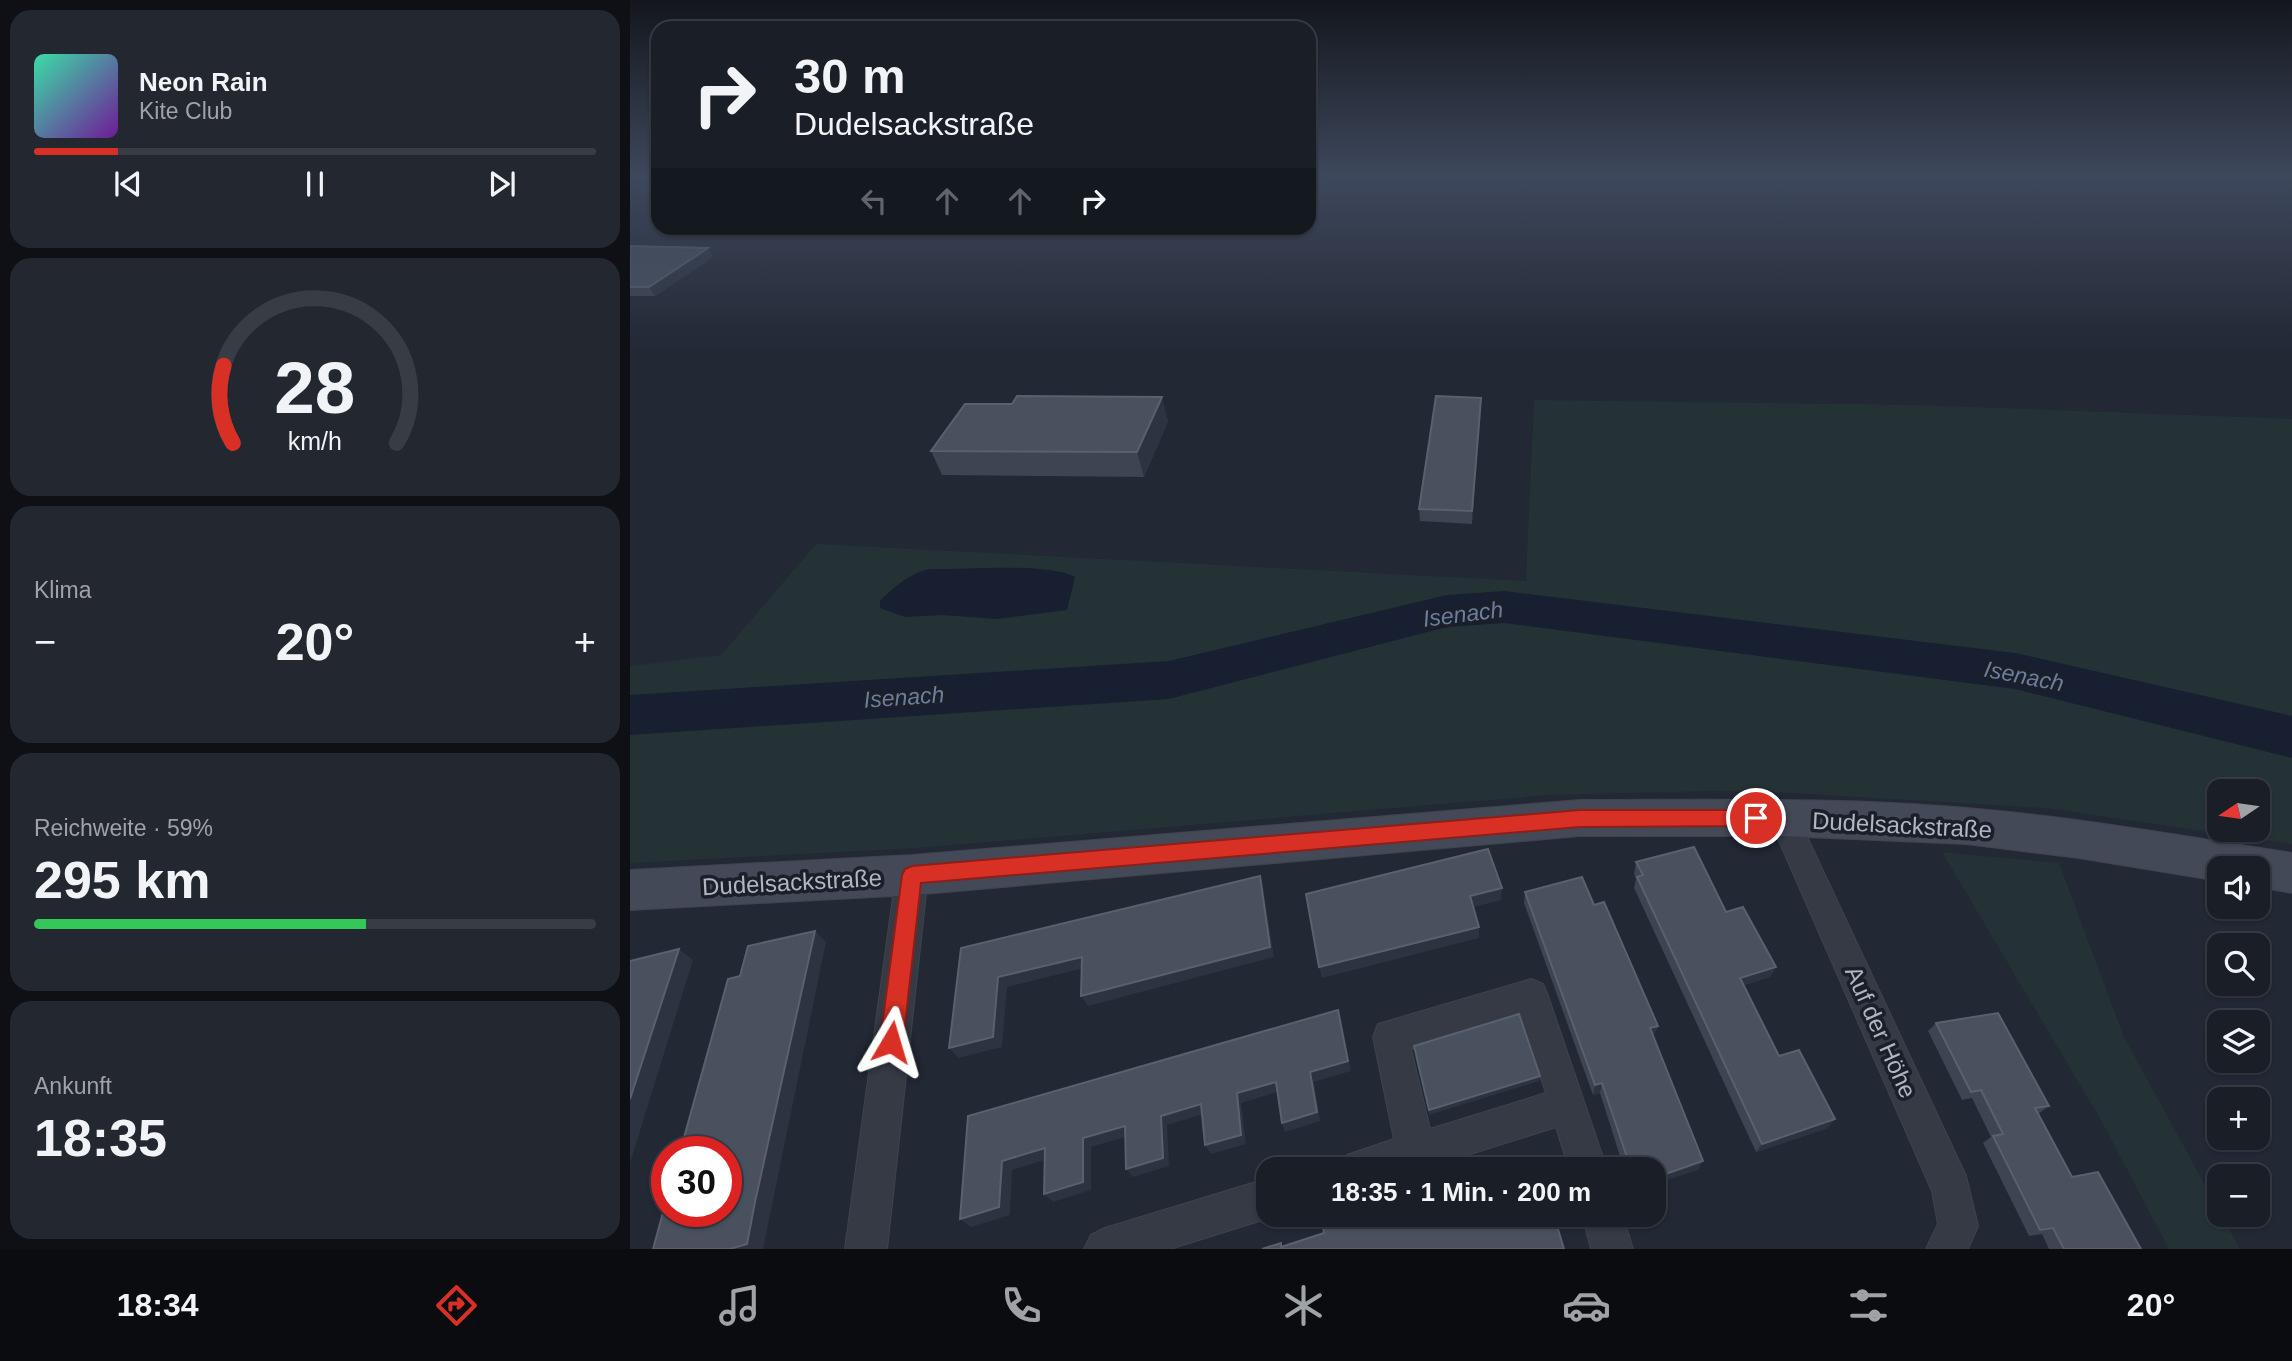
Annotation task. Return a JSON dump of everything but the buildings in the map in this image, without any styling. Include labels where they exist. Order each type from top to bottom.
[{"type":"street","name":"Dudelsackstraße","points":[[630,890],[912,875],[1580,818],[1784,818],[1991,829],[2079,839],[2292,873]]},
{"type":"street","name":"Auf der Höhe","points":[[1784,818],[1952,1190],[1958,1226],[1947,1249]]},
{"type":"street","points":[[866,1249],[912,875]]},
{"type":"street","points":[[1416,1152],[1391,1037],[1531,996],[1584,1157]]},
{"type":"street","points":[[1400,1157],[1568,1105]]},
{"type":"street","points":[[1129,1245],[1256,1202]]},
{"type":"street","points":[[1606,1227],[1612,1249]]},
{"type":"shaded area","points":[[1534,400],[1920,405],[2292,419],[2292,844],[2270,841],[2270,779],[2207,779],[2207,832],[2046,808],[1773,792],[1710,791],[1549,795],[916,848],[630,863],[630,666],[721,655],[816,544],[1526,581]]},
{"type":"shaded area","points":[[1942,852],[2059,863],[2124,1037],[2207,1189],[2207,1227],[2228,1227],[2240,1249],[2169,1249],[2102,1122]]},
{"type":"water","points":[[1026,568],[1062,572],[1075,577],[1067,610],[997,619],[942,615],[905,617],[880,608],[880,601],[897,586],[909,577],[929,569]]},
{"type":"waterway","name":"Isenach","points":[[630,715],[1169,680],[1447,611],[1504,607],[2015,671],[2292,737]]},
{"type":"route","points":[[891,1042],[912,875],[1580,818],[1756,818]]}]
